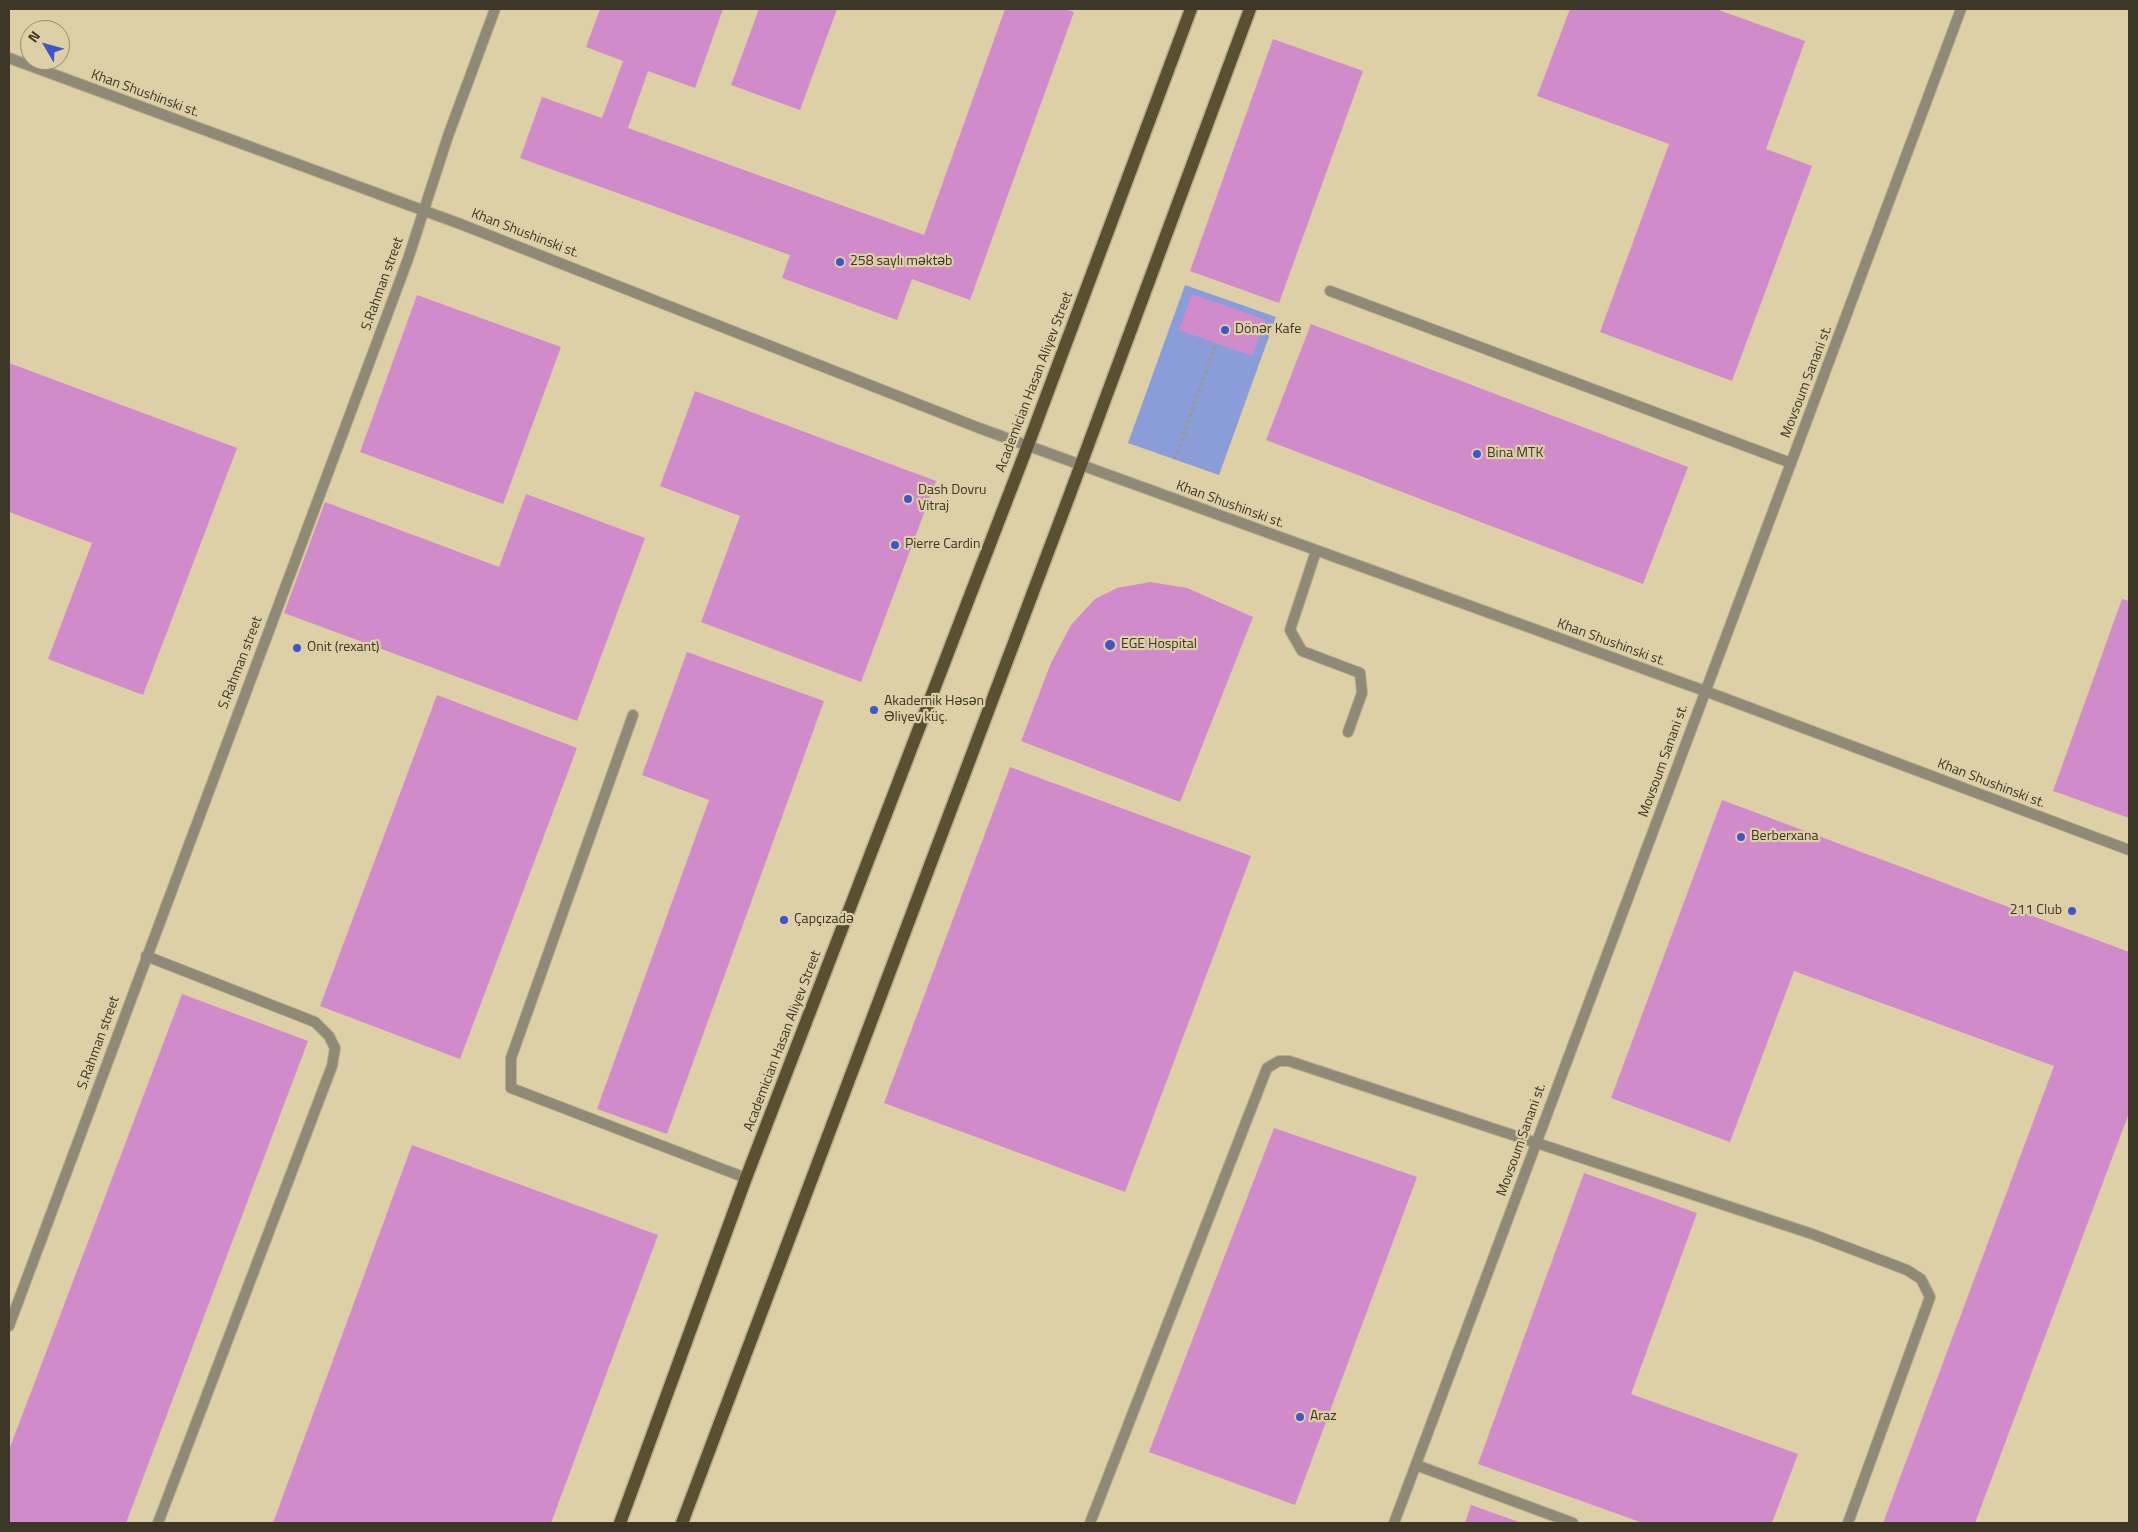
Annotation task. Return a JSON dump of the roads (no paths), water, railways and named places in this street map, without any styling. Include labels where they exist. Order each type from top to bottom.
[{"type":"main road","name":"Academician Hasan Aliyev Street","points":[[620,1523],[746,1178],[1028,445],[1190,9]]},
{"type":"main road","points":[[682,1523],[1081,465],[1250,9]]},
{"type":"street","name":"S.Rahman street","points":[[9,1326],[408,259],[448,136],[495,9]]},
{"type":"street","name":"Movsoum Sanani st.","points":[[1394,1523],[1961,9]]},
{"type":"street","name":"Khan Shushinski st.","points":[[9,58],[423,211],[1081,465],[1705,691],[2129,850]]},
{"type":"street","points":[[1330,291],[1791,463]]},
{"type":"street","points":[[1316,551],[1290,630],[1302,651],[1360,673],[1362,693],[1348,732]]},
{"type":"street","points":[[633,716],[511,1058],[511,1088],[746,1178]]},
{"type":"street","points":[[146,956],[315,1022],[329,1036],[335,1048],[332,1066],[158,1523]]},
{"type":"street","points":[[1090,1523],[1267,1068],[1279,1061],[1289,1061],[1812,1234],[1907,1270],[1921,1279],[1930,1297],[1848,1523]]},
{"type":"street","points":[[1416,1465],[1572,1523]]},
{"type":"place","name":"258 saylı məktəb","points":[[840,262]]},
{"type":"place","name":"Dönər Kafe","points":[[1225,330]]},
{"type":"place","name":"Bina MTK","points":[[1477,454]]},
{"type":"place","name":"Dash Dovru Vitraj","points":[[908,499]]},
{"type":"place","name":"Pierre Cardin","points":[[895,545]]},
{"type":"place","name":"EGE Hospital","points":[[1110,645]]},
{"type":"place","name":"Onit (rexant)","points":[[297,648]]},
{"type":"place","name":"Akademik Həsən Əliyev küç.","points":[[874,710]]},
{"type":"place","name":"Berberxana","points":[[1741,837]]},
{"type":"place","name":"211 Club","points":[[2072,911]]},
{"type":"place","name":"Çapçızadə","points":[[784,920]]},
{"type":"place","name":"Araz","points":[[1300,1417]]}]
